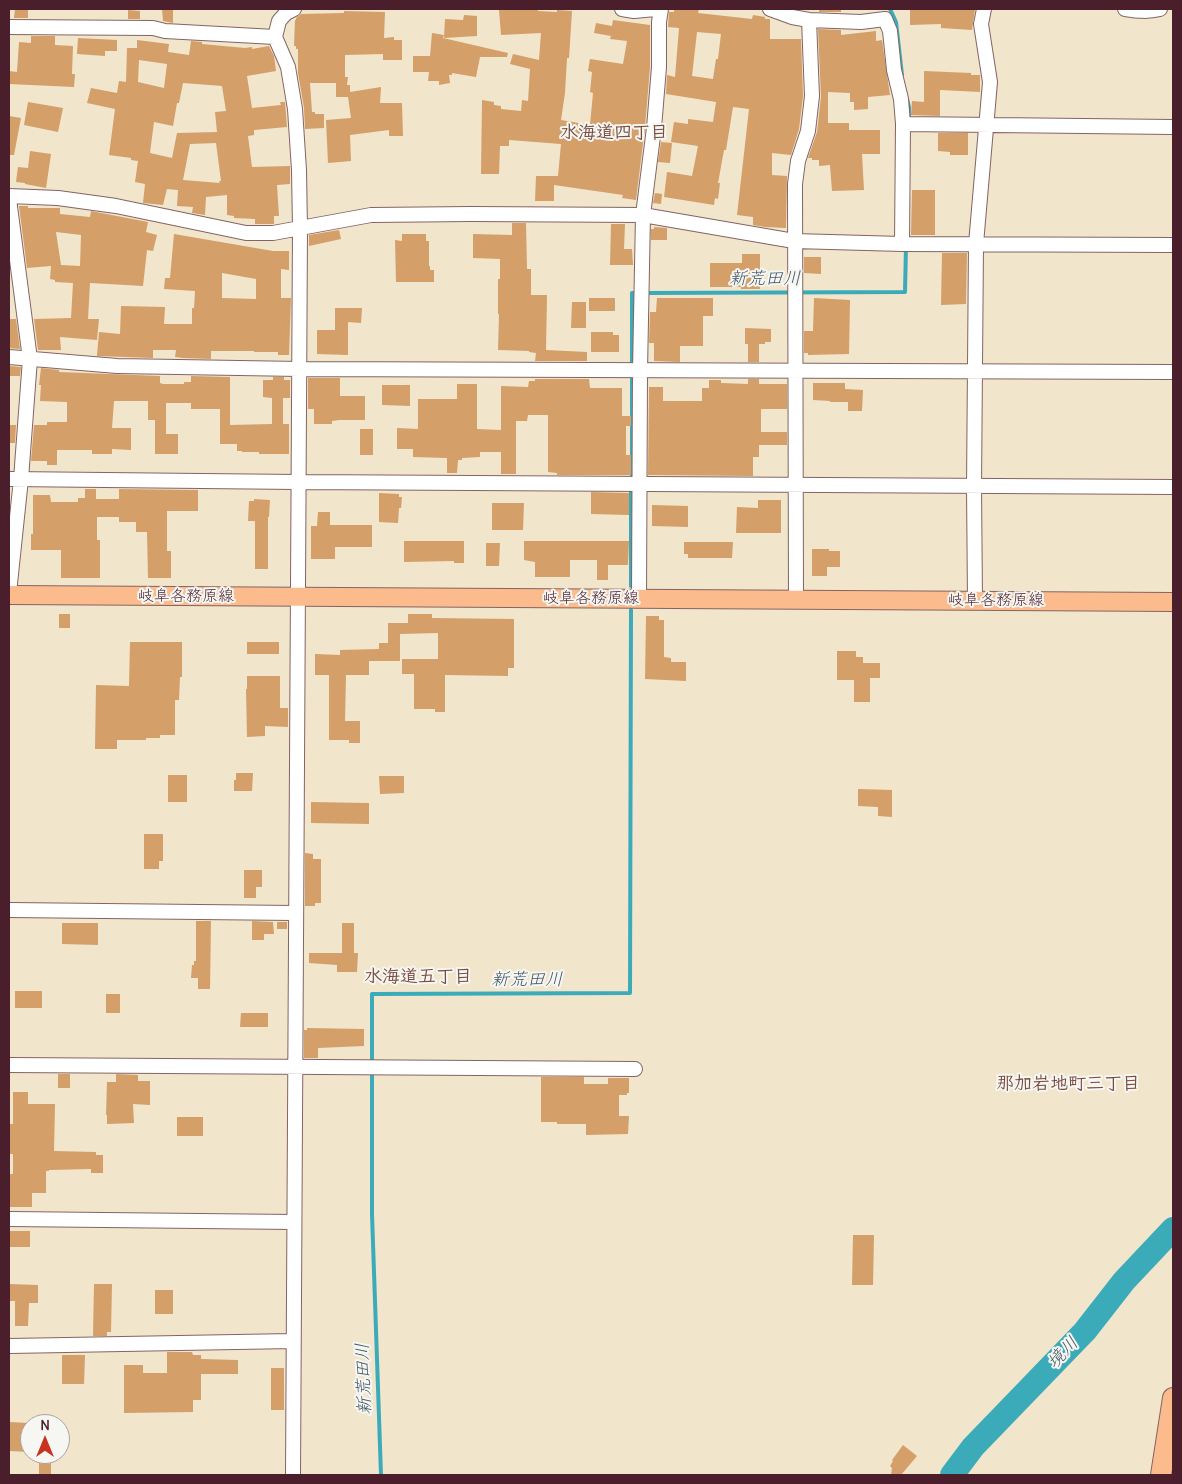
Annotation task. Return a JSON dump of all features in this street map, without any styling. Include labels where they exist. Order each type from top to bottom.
[{"type":"highway","points":[[1161,1475],[1173,1398]]},
{"type":"main road","name":"岐阜各務原線","points":[[9,594],[1173,602]]},
{"type":"street","points":[[622,9],[634,11],[654,9]]},
{"type":"street","points":[[639,598],[639,371],[643,216],[654,128],[661,9]]},
{"type":"street","points":[[770,9],[792,17],[809,20],[861,22],[888,15],[894,70],[908,124],[907,244]]},
{"type":"street","points":[[975,600],[974,372],[976,244],[990,82],[981,24],[984,9]]},
{"type":"street","points":[[1125,9],[1140,12],[1160,9]]},
{"type":"street","points":[[288,10],[278,21],[276,37],[288,67],[295,109],[300,229],[293,1475]]},
{"type":"street","points":[[796,599],[795,184],[798,161],[808,131],[812,96],[809,20]]},
{"type":"street","points":[[9,27],[153,28],[165,31],[276,37]]},
{"type":"street","points":[[908,124],[1173,127]]},
{"type":"street","points":[[9,594],[15,479],[30,359],[9,197],[58,198],[116,206],[246,233],[273,233],[371,215],[643,216],[794,241],[907,244],[1173,245]]},
{"type":"street","points":[[9,357],[117,366],[300,369],[1173,372]]},
{"type":"street","points":[[15,479],[1173,487]]},
{"type":"street","points":[[9,910],[295,913]]},
{"type":"street","points":[[9,1065],[635,1069]]},
{"type":"street","points":[[9,1219],[294,1222]]},
{"type":"street","points":[[9,1346],[293,1341]]},
{"type":"building","points":[[15,9],[28,9],[28,18],[14,18]]},
{"type":"building","points":[[162,9],[173,9],[173,23],[163,21]]},
{"type":"building","points":[[538,9],[538,11],[557,12],[557,10],[572,11],[569,58],[567,58],[561,120],[590,125],[593,93],[590,92],[592,72],[588,71],[590,59],[623,64],[627,41],[610,39],[611,36],[594,33],[596,23],[612,26],[613,20],[650,25],[650,67],[636,200],[622,198],[623,195],[554,185],[554,201],[535,201],[536,176],[558,176],[561,144],[509,140],[509,146],[500,146],[499,174],[481,174],[482,100],[494,102],[494,105],[501,106],[501,109],[521,111],[522,100],[528,101],[530,69],[510,64],[513,54],[539,60],[541,33],[501,35],[499,10]]},
{"type":"building","points":[[699,9],[698,13],[752,19],[753,15],[765,17],[765,19],[770,19],[770,39],[801,39],[803,96],[799,129],[791,155],[772,153],[772,175],[787,176],[786,228],[753,225],[753,217],[737,215],[749,109],[733,107],[718,183],[720,183],[718,199],[715,198],[714,205],[664,197],[667,172],[692,176],[698,146],[671,142],[674,122],[688,124],[688,119],[713,122],[716,102],[666,94],[667,75],[675,77],[679,28],[668,27],[669,12],[674,12],[674,10]],"holes":[[[697,32],[721,34],[713,79],[692,76]]]},
{"type":"building","points":[[819,9],[841,9],[841,12],[819,12]]},
{"type":"building","points":[[910,9],[975,9],[972,30],[941,28],[941,24],[910,25]]},
{"type":"building","points":[[128,10],[140,11],[140,19],[128,19]]},
{"type":"building","points":[[344,11],[385,12],[384,38],[394,37],[394,40],[402,40],[402,60],[383,60],[383,54],[345,55],[345,77],[348,77],[347,85],[350,85],[350,92],[381,87],[380,103],[402,103],[403,136],[389,136],[389,130],[350,135],[351,161],[328,163],[326,120],[351,118],[348,97],[336,97],[336,83],[310,83],[312,112],[324,114],[324,128],[305,129],[304,108],[298,73],[298,49],[294,46],[295,20],[301,14],[344,13]]},
{"type":"building","points":[[464,15],[477,16],[477,36],[444,38],[445,19],[463,20]]},
{"type":"building","points":[[818,29],[841,30],[841,35],[876,31],[876,41],[882,40],[890,95],[868,97],[868,109],[854,110],[854,102],[850,102],[850,93],[828,92],[828,123],[849,123],[849,130],[880,130],[880,154],[862,154],[864,190],[832,191],[830,165],[819,166],[819,160],[808,158],[817,132],[821,97]]},
{"type":"building","points":[[432,33],[444,35],[443,38],[508,53],[507,57],[480,57],[476,77],[452,73],[452,75],[449,75],[450,83],[439,85],[439,81],[428,81],[429,72],[413,72],[413,56],[430,56]]},
{"type":"building","points":[[31,36],[55,36],[55,45],[73,46],[72,74],[75,74],[74,87],[9,84],[9,71],[17,72],[19,42],[31,43]]},
{"type":"building","points":[[78,38],[117,40],[117,51],[105,51],[105,56],[77,54]]},
{"type":"building","points":[[137,40],[169,44],[168,52],[189,55],[191,41],[202,42],[202,44],[252,47],[252,49],[269,46],[274,56],[276,71],[247,76],[252,108],[281,105],[280,102],[285,102],[287,127],[254,130],[254,135],[248,136],[252,167],[290,166],[290,184],[277,185],[279,216],[274,216],[274,224],[255,224],[255,219],[234,218],[234,216],[227,215],[227,195],[206,197],[205,215],[192,213],[193,207],[177,206],[178,190],[167,189],[163,205],[143,203],[145,184],[135,182],[138,161],[131,160],[131,158],[109,155],[115,109],[87,103],[91,88],[117,93],[119,81],[126,82],[127,48],[137,48]],"holes":[[[139,60],[167,64],[164,88],[138,82]],[[183,83],[222,86],[226,111],[215,112],[217,132],[177,133],[172,158],[150,153],[154,122],[173,126],[177,103],[179,103]],[[216,143],[220,183],[183,180],[190,144]]]},
{"type":"building","points":[[924,71],[980,75],[980,92],[940,90],[940,116],[911,115],[912,101],[924,102]]},
{"type":"building","points":[[28,102],[63,108],[58,132],[24,125]]},
{"type":"building","points":[[9,116],[21,118],[14,155],[9,155]]},
{"type":"building","points":[[938,133],[968,133],[968,155],[950,155],[950,152],[938,151]]},
{"type":"building","points":[[661,142],[672,143],[670,163],[658,162]]},
{"type":"building","points":[[30,151],[51,154],[46,188],[16,182],[18,167],[28,168]]},
{"type":"building","points":[[912,190],[935,190],[935,235],[911,235]]},
{"type":"building","points":[[655,193],[662,194],[661,204],[653,203]]},
{"type":"building","points":[[19,206],[28,206],[28,208],[60,208],[60,214],[90,217],[91,211],[148,222],[146,232],[157,235],[153,251],[147,250],[143,286],[90,283],[88,319],[99,319],[97,340],[60,337],[61,350],[38,350],[34,319],[71,318],[73,283],[55,282],[55,280],[50,279],[51,266],[27,268]],"holes":[[[56,232],[81,235],[80,266],[61,265]]]},
{"type":"building","points":[[512,223],[526,223],[527,269],[531,269],[531,295],[547,295],[546,350],[587,352],[587,361],[535,361],[536,353],[498,350],[498,279],[500,279],[500,259],[473,258],[473,234],[512,235]]},
{"type":"building","points":[[611,224],[625,224],[624,249],[632,249],[633,265],[610,265]]},
{"type":"building","points":[[654,227],[667,228],[667,240],[651,240],[651,229],[654,229]]},
{"type":"building","points":[[339,230],[341,239],[309,246],[309,235]]},
{"type":"building","points":[[174,234],[273,251],[289,251],[289,270],[281,269],[281,298],[291,298],[289,355],[278,355],[278,352],[211,351],[211,359],[183,358],[175,357],[176,350],[153,350],[153,358],[97,356],[99,332],[120,334],[121,306],[165,307],[164,324],[192,324],[195,291],[164,289],[165,278],[170,278]],"holes":[[[222,273],[256,279],[256,299],[222,298]]]},
{"type":"building","points":[[402,234],[426,234],[426,241],[429,241],[429,266],[430,270],[434,270],[434,282],[396,282],[395,240],[402,241]]},
{"type":"building","points":[[942,253],[967,253],[966,304],[941,305]]},
{"type":"building","points":[[742,254],[760,254],[760,289],[710,287],[710,263],[742,263]]},
{"type":"building","points":[[804,257],[821,257],[821,274],[804,273]]},
{"type":"building","points":[[589,298],[615,298],[615,311],[589,311]]},
{"type":"building","points":[[657,298],[713,298],[713,316],[703,316],[703,346],[680,346],[680,362],[654,361],[654,343],[649,343],[650,312],[656,312]]},
{"type":"building","points":[[814,298],[850,300],[849,354],[808,355],[808,353],[804,353],[804,331],[813,331]]},
{"type":"building","points":[[572,302],[586,302],[586,328],[571,328]]},
{"type":"building","points":[[335,308],[362,308],[361,323],[348,322],[348,355],[317,354],[317,330],[335,330]]},
{"type":"building","points":[[9,319],[16,319],[20,349],[9,348]]},
{"type":"building","points":[[745,328],[771,329],[771,342],[759,344],[759,362],[748,362],[748,344],[745,344]]},
{"type":"building","points":[[591,332],[613,332],[613,335],[619,335],[619,352],[591,352]]},
{"type":"building","points":[[9,366],[21,367],[20,376],[9,376]]},
{"type":"building","points":[[41,368],[59,370],[59,372],[160,376],[160,383],[163,384],[191,382],[191,376],[230,377],[230,425],[272,424],[272,398],[263,397],[263,380],[273,380],[273,377],[284,377],[284,380],[290,380],[290,398],[283,398],[283,424],[289,424],[289,454],[242,452],[237,451],[237,444],[220,444],[220,409],[191,409],[191,403],[166,403],[166,434],[178,434],[178,454],[155,454],[155,420],[148,420],[148,401],[114,401],[112,428],[131,428],[131,450],[112,449],[112,454],[92,454],[92,450],[57,450],[57,465],[47,465],[47,461],[31,461],[34,425],[47,425],[47,422],[67,422],[67,402],[40,401]]},
{"type":"building","points":[[308,378],[340,378],[340,396],[365,396],[365,420],[339,420],[332,421],[332,424],[314,424],[314,409],[308,409]]},
{"type":"building","points":[[535,379],[589,379],[590,388],[622,388],[622,416],[631,416],[631,426],[626,426],[626,455],[631,455],[631,475],[557,475],[557,473],[548,472],[548,415],[528,415],[527,421],[516,421],[516,474],[501,474],[501,452],[480,452],[480,457],[462,458],[462,460],[458,460],[457,473],[447,473],[447,458],[413,457],[413,449],[397,449],[397,428],[418,429],[418,399],[457,399],[457,384],[477,384],[477,429],[501,430],[501,386],[528,387],[529,381],[535,381]]},
{"type":"building","points":[[748,379],[759,379],[759,384],[787,384],[787,409],[761,409],[761,432],[787,432],[787,445],[759,445],[759,457],[753,457],[753,476],[648,475],[649,387],[663,387],[663,401],[702,401],[702,388],[709,388],[709,380],[721,380],[721,383],[748,384]]},
{"type":"building","points":[[813,383],[845,383],[845,389],[863,390],[862,411],[848,411],[848,402],[813,400]]},
{"type":"building","points":[[382,385],[410,385],[410,406],[382,405]]},
{"type":"building","points":[[9,425],[16,425],[15,443],[9,443]]},
{"type":"building","points":[[360,429],[373,429],[373,455],[360,455]]},
{"type":"building","points":[[85,489],[96,489],[96,499],[119,499],[119,489],[198,490],[198,511],[167,511],[167,551],[171,551],[171,578],[148,578],[147,532],[136,532],[136,522],[119,522],[119,517],[97,517],[97,540],[100,540],[100,578],[61,578],[61,550],[31,550],[33,495],[50,495],[51,502],[78,502],[78,498],[85,498]]},
{"type":"building","points":[[591,492],[629,493],[629,515],[591,514]]},
{"type":"building","points":[[379,493],[399,494],[399,497],[402,497],[398,523],[379,522]]},
{"type":"building","points":[[254,499],[270,500],[268,517],[268,569],[255,569],[255,521],[248,521],[249,501],[254,501]]},
{"type":"building","points":[[758,500],[781,500],[781,533],[736,533],[737,507],[758,508]]},
{"type":"building","points":[[492,503],[524,503],[523,530],[492,530]]},
{"type":"building","points":[[652,505],[688,506],[688,527],[652,526]]},
{"type":"building","points":[[318,512],[330,512],[330,525],[372,525],[372,547],[335,547],[335,559],[311,559],[311,526],[317,526]]},
{"type":"building","points":[[404,541],[464,541],[464,563],[454,563],[454,561],[404,562]]},
{"type":"building","points":[[524,541],[629,541],[628,565],[608,565],[608,580],[597,580],[597,560],[570,560],[570,577],[535,577],[535,562],[524,560]]},
{"type":"building","points":[[684,542],[733,542],[732,558],[688,558],[688,554],[684,554]]},
{"type":"building","points":[[486,543],[500,543],[499,566],[486,566]]},
{"type":"building","points":[[812,549],[840,551],[840,567],[827,567],[827,576],[812,576]]},
{"type":"building","points":[[59,614],[70,614],[70,628],[59,628]]},
{"type":"building","points":[[408,614],[432,614],[432,618],[514,619],[514,668],[508,668],[508,676],[445,675],[445,712],[435,712],[435,709],[414,709],[414,674],[402,674],[402,659],[438,659],[438,633],[400,634],[400,661],[369,661],[369,675],[346,675],[345,721],[360,721],[360,743],[349,743],[349,740],[329,740],[329,675],[315,675],[315,654],[340,655],[340,650],[379,649],[379,643],[388,643],[388,623],[408,623]]},
{"type":"building","points":[[646,616],[659,616],[659,620],[664,620],[664,657],[671,658],[671,662],[686,662],[686,681],[645,679]]},
{"type":"building","points":[[130,642],[182,642],[182,677],[180,677],[179,700],[175,700],[175,735],[160,735],[160,738],[146,738],[146,740],[117,740],[117,749],[95,749],[96,685],[129,686]]},
{"type":"building","points":[[247,642],[279,642],[279,654],[247,654]]},
{"type":"building","points":[[837,651],[856,651],[856,657],[863,657],[863,663],[880,663],[880,678],[870,678],[870,702],[854,702],[854,680],[837,680]]},
{"type":"building","points":[[247,676],[280,676],[280,708],[288,708],[288,727],[265,726],[265,736],[247,737]]},
{"type":"building","points":[[236,773],[253,773],[252,791],[234,791]]},
{"type":"building","points":[[168,775],[187,775],[187,802],[168,802]]},
{"type":"building","points":[[379,776],[404,776],[404,793],[380,794]]},
{"type":"building","points":[[858,789],[892,790],[892,817],[878,816],[878,807],[858,806]]},
{"type":"building","points":[[311,802],[369,803],[369,824],[311,823]]},
{"type":"building","points":[[144,834],[163,834],[163,861],[159,861],[159,869],[144,869]]},
{"type":"building","points":[[305,853],[313,854],[313,859],[321,859],[321,903],[315,903],[315,906],[305,906]]},
{"type":"building","points":[[244,870],[262,870],[262,887],[256,887],[256,898],[244,898]]},
{"type":"building","points":[[196,921],[211,921],[210,989],[198,989],[198,978],[191,978],[192,965],[196,961]]},
{"type":"building","points":[[252,921],[273,922],[274,934],[264,934],[264,940],[252,940]]},
{"type":"building","points":[[277,922],[287,922],[287,929],[277,929]]},
{"type":"building","points":[[62,923],[98,923],[98,945],[62,944]]},
{"type":"building","points":[[342,923],[354,923],[354,953],[358,953],[357,972],[337,972],[337,965],[309,963],[309,953],[342,953]]},
{"type":"building","points":[[15,991],[42,991],[42,1008],[15,1008]]},
{"type":"building","points":[[106,994],[120,994],[120,1013],[106,1013]]},
{"type":"building","points":[[241,1013],[268,1013],[268,1027],[240,1027]]},
{"type":"building","points":[[307,1028],[364,1029],[364,1046],[318,1048],[318,1058],[304,1058],[304,1030],[307,1030]]},
{"type":"building","points":[[58,1074],[70,1074],[70,1088],[58,1088]]},
{"type":"building","points":[[116,1074],[138,1075],[138,1081],[150,1081],[150,1105],[133,1104],[134,1123],[107,1124],[107,1082],[116,1082]]},
{"type":"building","points":[[541,1077],[584,1077],[584,1084],[608,1084],[608,1078],[629,1078],[629,1093],[627,1095],[619,1095],[619,1116],[629,1116],[628,1134],[586,1135],[586,1124],[541,1122]]},
{"type":"building","points":[[13,1092],[28,1092],[28,1104],[55,1104],[54,1151],[96,1152],[96,1155],[103,1155],[103,1173],[91,1173],[91,1169],[46,1171],[46,1193],[32,1193],[32,1207],[10,1207],[10,1174],[13,1174],[13,1154],[10,1154],[9,1124],[13,1124]]},
{"type":"building","points":[[177,1117],[203,1117],[203,1136],[177,1136]]},
{"type":"building","points":[[10,1231],[30,1231],[30,1247],[10,1247]]},
{"type":"building","points":[[853,1235],[874,1235],[873,1285],[852,1285]]},
{"type":"building","points":[[10,1284],[38,1285],[38,1303],[29,1303],[28,1326],[15,1326],[15,1301],[10,1301]]},
{"type":"building","points":[[94,1284],[112,1284],[111,1332],[107,1332],[107,1336],[93,1336]]},
{"type":"building","points":[[155,1290],[173,1290],[173,1314],[155,1314]]},
{"type":"building","points":[[167,1352],[192,1352],[193,1355],[201,1355],[201,1359],[238,1360],[238,1374],[201,1374],[201,1400],[193,1400],[193,1412],[124,1413],[124,1365],[143,1365],[143,1373],[167,1373]]},
{"type":"building","points":[[62,1355],[85,1355],[84,1384],[62,1384]]},
{"type":"building","points":[[271,1368],[284,1368],[284,1410],[271,1410]]},
{"type":"building","points":[[9,1422],[20,1423],[20,1452],[9,1451]]},
{"type":"building","points":[[903,1445],[917,1456],[901,1475],[891,1475],[892,1468],[890,1466],[892,1460]]},
{"type":"building","points":[[39,1464],[51,1464],[51,1475],[39,1475]]},
{"type":"waterway","name":"新荒田川","points":[[890,9],[896,22],[902,75]]},
{"type":"waterway","name":"新荒田川","points":[[907,99],[909,117]]},
{"type":"waterway","name":"新荒田川","points":[[646,293],[905,292],[906,246]]},
{"type":"waterway","name":"新荒田川","points":[[632,480],[632,293],[639,293]]},
{"type":"waterway","name":"新荒田川","points":[[631,487],[631,586]]},
{"type":"waterway","name":"新荒田川","points":[[381,1475],[372,1214],[372,994],[630,993],[631,610]]},
{"type":"waterway","name":"境川","points":[[952,1475],[973,1447],[1085,1331],[1124,1281],[1173,1229]]},
{"type":"district","name":"水海道四丁目","points":[[614,133]]},
{"type":"district","name":"水海道五丁目","points":[[418,977]]},
{"type":"district","name":"那加岩地町三丁目","points":[[1068,1084]]}]
